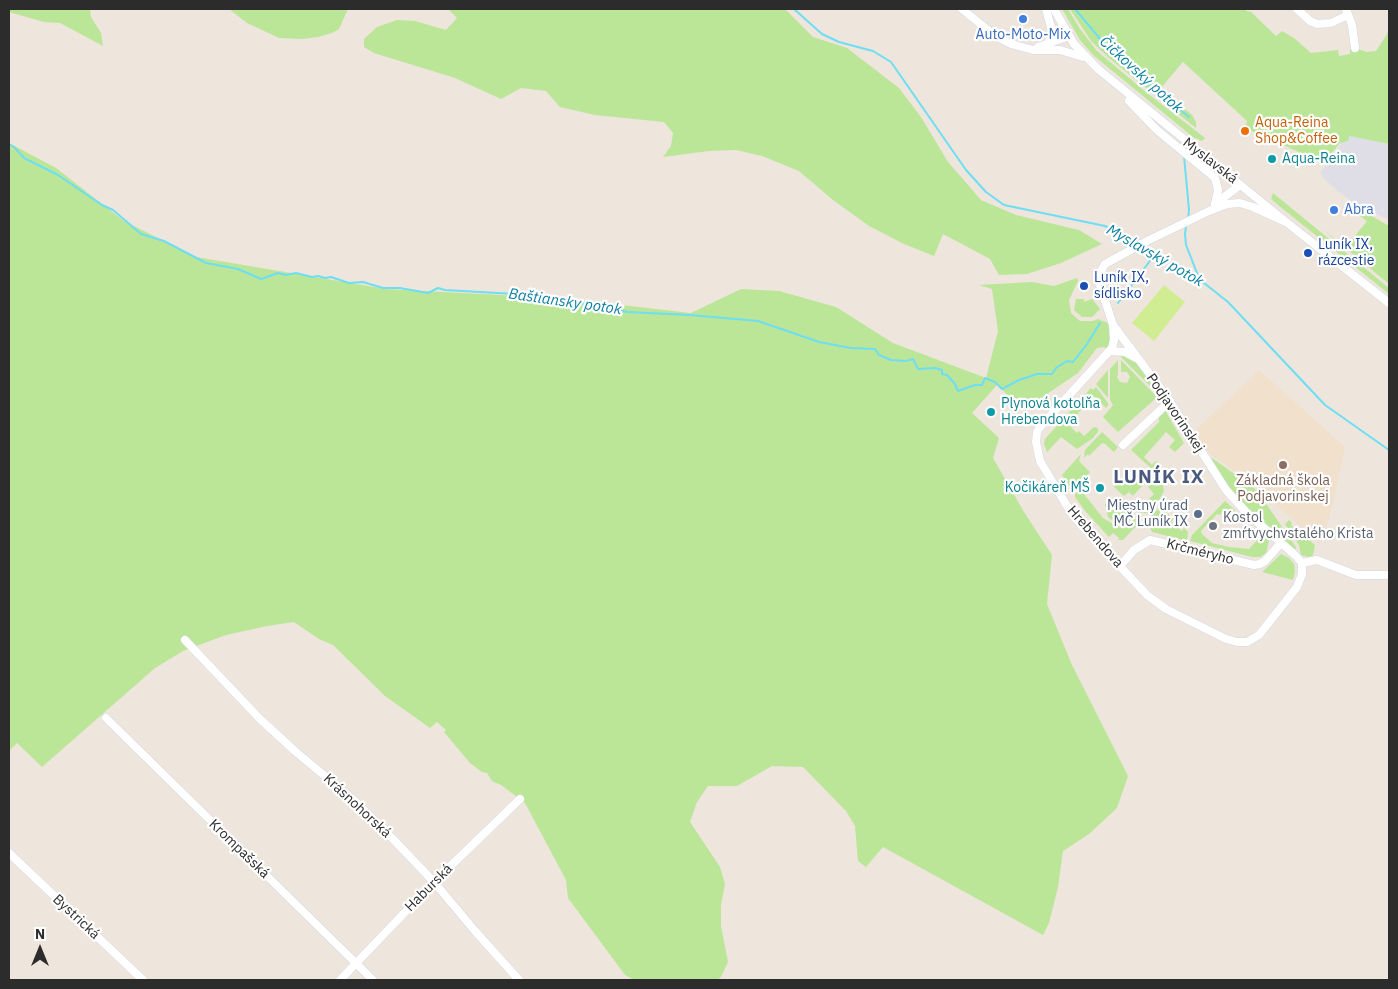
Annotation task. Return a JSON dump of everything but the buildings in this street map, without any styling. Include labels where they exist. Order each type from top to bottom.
[{"type":"street","name":"Myslavská","points":[[962,9],[994,35],[1021,47],[1035,51],[1062,50],[1085,58],[1240,185],[1389,303]]},
{"type":"street","points":[[1046,9],[1053,33],[1051,40],[1047,44]]},
{"type":"street","points":[[1054,9],[1069,36],[1085,58]]},
{"type":"street","points":[[1297,9],[1317,24],[1331,22],[1347,12],[1355,48]]},
{"type":"street","points":[[1021,47],[1034,47],[1069,36]]},
{"type":"street","points":[[1098,70],[1157,130],[1213,176],[1218,186],[1218,205]]},
{"type":"street","points":[[1138,359],[1125,352],[1110,351],[1114,340],[1113,325],[1100,284],[1100,273],[1107,263],[1209,211],[1240,185]]},
{"type":"street","points":[[1218,205],[1242,204],[1286,222]]},
{"type":"street","name":"Podjavorinskej","points":[[1113,325],[1170,401],[1230,496],[1302,562]]},
{"type":"street","name":"Hrebendova","points":[[1110,351],[1037,432],[1036,442],[1040,462],[1070,511],[1082,526],[1148,595],[1162,607],[1226,639],[1241,642],[1251,640],[1259,635],[1297,587],[1303,568],[1302,562]]},
{"type":"street","points":[[1123,444],[1170,401]]},
{"type":"street","name":"Krčméryho","points":[[1120,566],[1134,550],[1148,540],[1254,565],[1265,561],[1281,543]]},
{"type":"street","points":[[1302,562],[1317,560],[1356,575],[1389,575]]},
{"type":"street","name":"Krásnohorská","points":[[185,640],[260,719],[356,802],[434,882],[519,980]]},
{"type":"street","name":"Krompašská","points":[[106,718],[373,980]]},
{"type":"street","name":"Haburská","points":[[340,980],[434,882],[520,799]]},
{"type":"street","name":"Bystrická","points":[[9,853],[143,980]]},
{"type":"shaded area","points":[[1349,136],[1389,144],[1389,220],[1352,202],[1320,174],[1331,162],[1342,142],[1346,142]]},
{"type":"shaded area","name":"Základná škola Podjavorinskej","points":[[1259,370],[1345,447],[1329,519],[1320,544],[1256,487],[1213,456],[1203,447],[1194,432]]},
{"type":"green space","points":[[9,9],[90,9],[91,17],[101,33],[103,46],[60,23],[44,22],[9,12]]},
{"type":"green space","points":[[229,9],[348,9],[339,29],[318,37],[302,39],[279,38],[247,23]]},
{"type":"green space","points":[[448,9],[785,9],[813,37],[847,48],[899,88],[921,117],[948,162],[981,200],[1016,215],[1079,230],[1102,244],[1061,263],[1027,274],[999,275],[990,259],[943,234],[934,256],[904,244],[869,226],[833,200],[799,171],[762,156],[736,150],[709,151],[663,157],[671,146],[673,133],[664,122],[595,115],[560,107],[546,91],[521,88],[501,99],[455,78],[374,53],[364,47],[364,39],[377,27],[397,20],[415,21],[446,30],[457,18]]},
{"type":"green space","points":[[1062,9],[1068,9],[1097,51],[1205,138],[1202,141],[1193,137],[1093,55],[1080,40]]},
{"type":"green space","points":[[1070,9],[1244,9],[1248,12],[1250,11],[1276,36],[1282,31],[1294,38],[1311,53],[1338,50],[1339,56],[1350,54],[1350,49],[1355,48],[1367,52],[1376,51],[1389,31],[1389,144],[1349,136],[1348,141],[1340,143],[1328,158],[1325,157],[1319,161],[1245,128],[1247,121],[1183,62],[1160,89],[1192,115],[1196,122],[1196,128],[1109,58],[1091,41]]},
{"type":"green space","points":[[9,143],[56,168],[124,221],[196,257],[386,289],[560,298],[691,313],[741,289],[779,291],[836,307],[893,343],[986,378],[998,331],[992,289],[979,285],[1032,282],[1054,286],[1077,278],[1078,281],[1069,300],[1071,313],[1080,321],[1098,319],[1113,325],[1110,351],[1104,347],[1097,348],[1078,373],[1041,398],[1032,407],[1024,410],[997,385],[972,413],[999,438],[993,458],[1024,512],[1052,555],[1047,604],[1072,665],[1128,776],[1117,808],[1089,834],[1063,851],[1058,887],[1049,923],[1043,935],[883,847],[866,867],[858,861],[855,826],[846,811],[803,767],[772,766],[737,786],[708,786],[697,802],[690,822],[720,867],[725,884],[721,905],[721,926],[728,962],[721,977],[717,980],[634,980],[625,975],[568,898],[566,880],[525,803],[501,785],[492,781],[487,773],[482,772],[470,763],[444,732],[446,730],[437,722],[430,728],[385,696],[333,645],[319,639],[294,622],[226,635],[183,651],[155,668],[42,767],[17,743],[9,751]]},
{"type":"green space","points":[[1273,193],[1389,288],[1389,294],[1271,199]]},
{"type":"green space","points":[[1363,211],[1389,226],[1389,284],[1321,228],[1346,247],[1367,221],[1357,214]]},
{"type":"green space","points":[[1164,285],[1185,302],[1154,341],[1132,323]]},
{"type":"green space","points":[[1076,299],[1084,299],[1084,302],[1092,299],[1100,309],[1092,317],[1082,317],[1074,310]]},
{"type":"green space","points":[[1121,354],[1136,362],[1160,391],[1162,398],[1120,356]]},
{"type":"green space","points":[[1118,360],[1117,377],[1120,382],[1127,383],[1130,377],[1127,372],[1121,372],[1121,360],[1156,396],[1118,432],[1103,417],[1113,405],[1110,400],[1110,369]]},
{"type":"green space","points":[[1108,370],[1108,398],[1096,384]]},
{"type":"green space","points":[[1096,387],[1108,403],[1106,408],[1094,396],[1068,424],[1077,433],[1079,431],[1084,436],[1094,427],[1098,428],[1098,432],[1092,439],[1077,449],[1061,437],[1047,452],[1044,444],[1045,439],[1091,388],[1093,390]]},
{"type":"green space","points":[[1165,410],[1184,443],[1175,452],[1169,447],[1175,440],[1166,432],[1144,457],[1152,465],[1156,461],[1162,465],[1152,469],[1131,450],[1159,422],[1159,416]]},
{"type":"green space","points":[[1102,432],[1118,447],[1114,452],[1104,443],[1084,458],[1085,450]]},
{"type":"green space","points":[[1081,454],[1079,461],[1090,472],[1073,491],[1062,475]]},
{"type":"green space","points":[[1212,458],[1254,488],[1296,549],[1247,509],[1219,474],[1211,460]]},
{"type":"green space","points":[[1133,473],[1143,483],[1142,486],[1133,496],[1129,492],[1124,496],[1114,487],[1118,483],[1122,486]]},
{"type":"green space","points":[[1155,477],[1163,485],[1164,491],[1158,502],[1148,513],[1139,513],[1128,502],[1136,507],[1140,503],[1143,505],[1154,494],[1148,487]]},
{"type":"green space","points":[[1080,489],[1103,518],[1118,527],[1127,526],[1138,516],[1142,520],[1123,540],[1118,540],[1119,538],[1113,533],[1109,537],[1075,497],[1075,494]]},
{"type":"green space","points":[[1116,500],[1123,501],[1132,509],[1132,518],[1124,524],[1118,525],[1108,517],[1105,504]]},
{"type":"green space","points":[[1225,501],[1235,510],[1233,514],[1228,509],[1225,509],[1220,515],[1217,514],[1201,531],[1202,534],[1212,543],[1249,549],[1262,535],[1269,541],[1266,553],[1260,557],[1252,557],[1190,541],[1192,535]]},
{"type":"green space","points":[[1160,507],[1174,519],[1171,522],[1182,531],[1184,528],[1188,532],[1187,541],[1152,532],[1146,521]]},
{"type":"green space","points":[[1289,520],[1292,523],[1291,525],[1315,545],[1313,555],[1310,557],[1301,555],[1299,545],[1285,524]]},
{"type":"green space","points":[[1281,554],[1289,558],[1294,564],[1293,580],[1262,572]]},
{"type":"waterway","name":"Myslavský potok","points":[[794,9],[822,34],[839,42],[873,51],[891,62],[966,170],[986,192],[1004,205],[1105,226],[1139,243]]},
{"type":"waterway","name":"Čičkovský potok","points":[[1075,9],[1106,46],[1146,83],[1189,117]]},
{"type":"waterway","name":"Baštiansky potok","points":[[9,144],[24,158],[58,175],[102,205],[113,210],[141,234],[164,241],[206,263],[238,269],[261,279],[278,273],[285,275],[296,273],[312,277],[331,277],[349,283],[363,282],[383,288],[400,288],[428,293],[438,288],[533,295],[628,312],[758,321],[819,342],[851,348],[875,349],[879,355],[891,360],[906,361],[913,359],[918,369],[935,368],[942,370],[942,374],[947,375],[958,391],[975,385],[982,385],[985,378],[995,382],[1002,389],[1019,380],[1037,374],[1052,374],[1056,368],[1067,361],[1073,362],[1100,323]]},
{"type":"waterway","name":"Čičkovský potok","points":[[1184,156],[1189,210],[1188,219]]},
{"type":"waterway","name":"Čičkovský potok","points":[[1186,226],[1186,245],[1199,278]]},
{"type":"waterway","name":"Myslavský potok","points":[[1143,246],[1199,279],[1228,302],[1325,405],[1389,450]]},
{"type":"waterway","name":"Baštiansky potok","points":[[1118,303],[1156,253]]},
{"type":"place","name":"Auto-Moto-Mix","points":[[1023,19]]},
{"type":"place","name":"Aqua-Reina Shop&Coffee","points":[[1245,131]]},
{"type":"place","name":"Aqua-Reina","points":[[1272,159]]},
{"type":"place","name":"Abra","points":[[1334,210]]},
{"type":"place","name":"Luník IX, rázcestie","points":[[1308,253]]},
{"type":"place","name":"Luník IX, sídlisko","points":[[1084,286]]},
{"type":"place","name":"Plynová kotolňa Hrebendova","points":[[991,412]]},
{"type":"place","name":"Základná škola Podjavorinskej","points":[[1283,465]]},
{"type":"place","name":"Kočikáreň MŠ","points":[[1100,488]]},
{"type":"place","name":"Miestny úrad MČ Luník IX","points":[[1198,514]]},
{"type":"place","name":"Kostol zmŕtvychvstalého Krista","points":[[1213,526]]},
{"type":"district","name":"LUNÍK IX","points":[[1159,478]]}]
